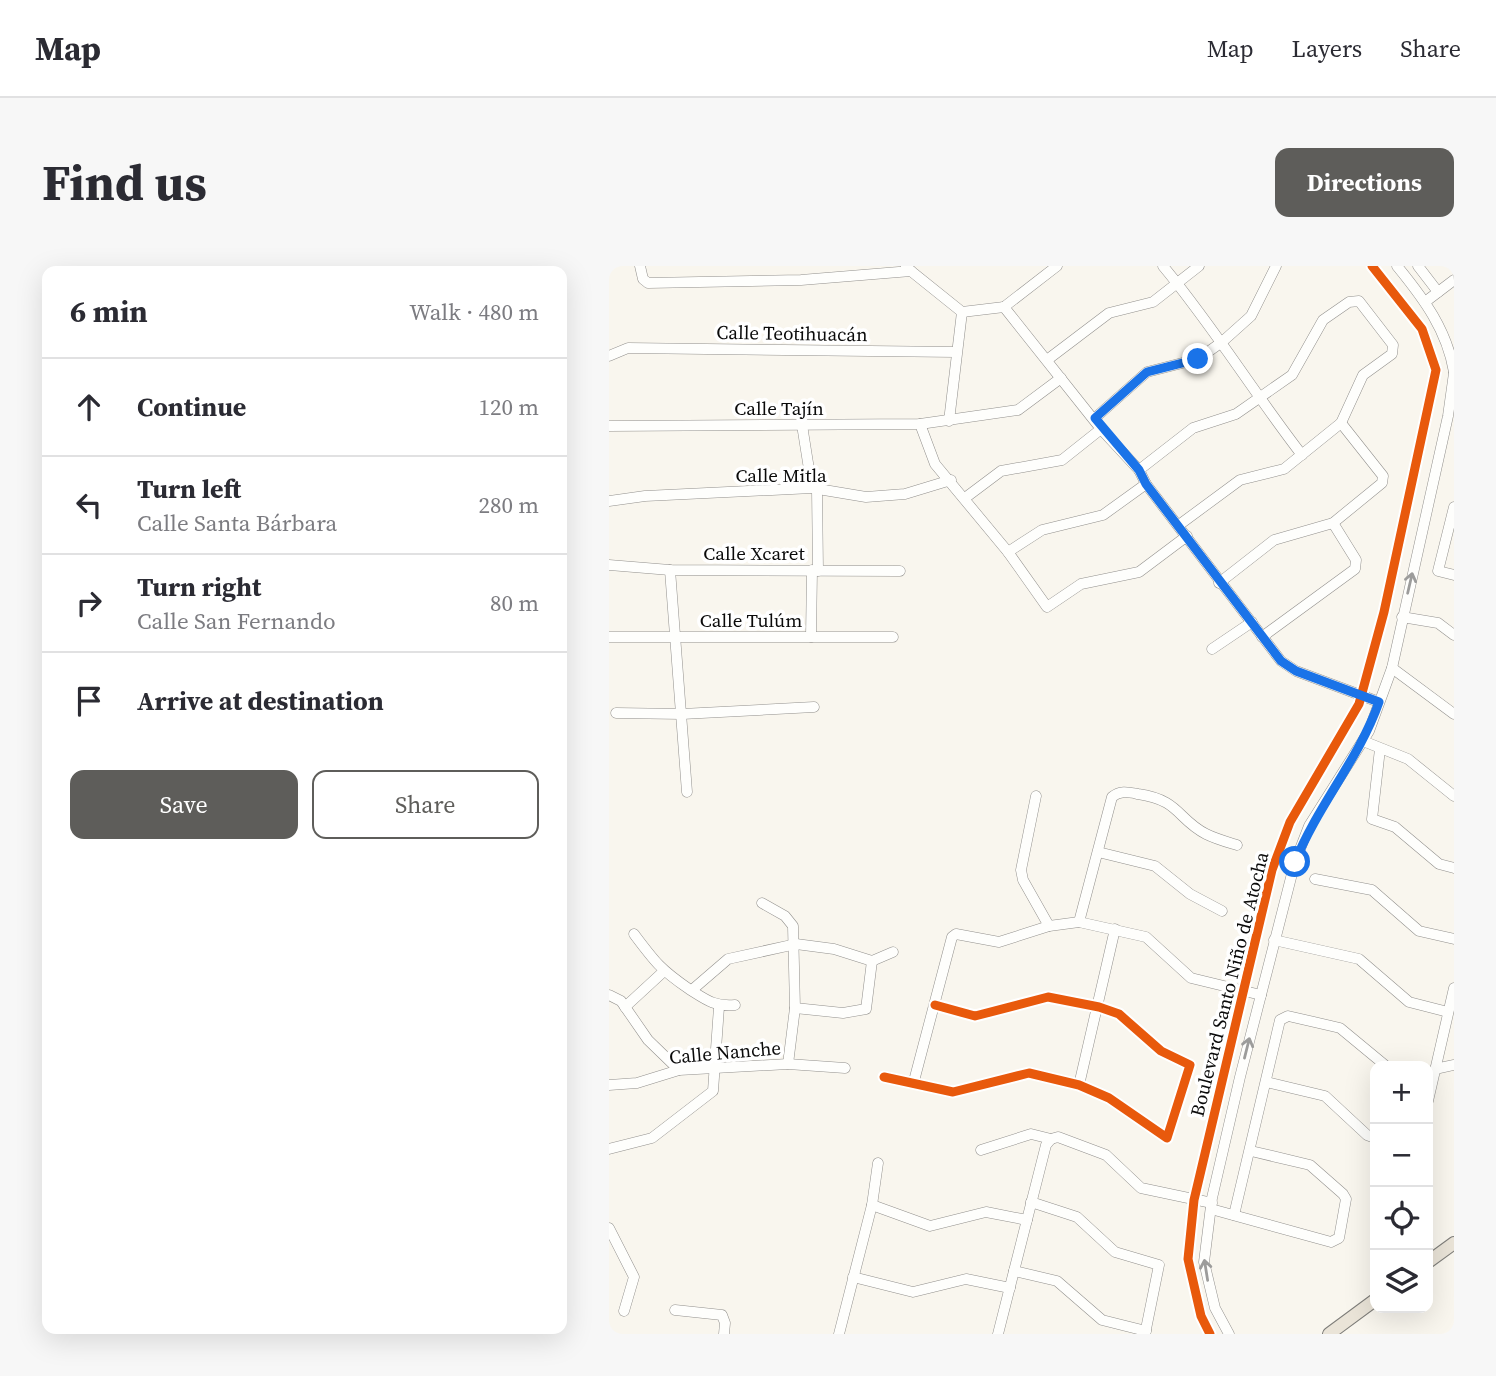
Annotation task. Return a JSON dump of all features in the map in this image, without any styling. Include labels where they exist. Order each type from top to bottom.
[{"type":"main road","points":[[1433,1258],[1454,1243]]},
{"type":"main road","points":[[1329,1334],[1370,1304]]},
{"type":"street","points":[[640,266],[643,279],[648,283],[801,281],[908,269],[963,312],[1004,307],[1057,266]]},
{"type":"street","points":[[1163,266],[1222,342],[1259,400],[1302,455]]},
{"type":"street","points":[[1047,360],[1109,313],[1148,304],[1199,266]]},
{"type":"street","points":[[1095,418],[1147,372],[1198,359],[1222,342],[1251,316],[1276,266]]},
{"type":"street","name":"Boulevard Santo Niño de Atocha","points":[[1229,1334],[1215,1308],[1204,1262],[1211,1206],[1295,862],[1309,826],[1363,741],[1392,668],[1454,373],[1450,348],[1425,302],[1397,266]]},
{"type":"street","points":[[1418,266],[1439,292]]},
{"type":"street","name":"Boulevard Santo Niño de Atocha","points":[[1210,1334],[1201,1316],[1188,1259],[1193,1200],[1272,870],[1290,822],[1361,695],[1436,370],[1422,329],[1377,268]]},
{"type":"street","points":[[1425,302],[1454,280]]},
{"type":"street","points":[[1139,470],[1193,428],[1236,414],[1292,375],[1323,320],[1349,302],[1359,301],[1394,345],[1392,354],[1363,375],[1341,423],[1284,469],[1240,480],[1179,524]]},
{"type":"street","points":[[1004,307],[1095,418],[1101,429],[1139,470],[1146,484],[1281,661],[1296,671],[1379,702]]},
{"type":"street","points":[[949,421],[963,312]]},
{"type":"street","name":"Calle Teotihuacán","points":[[609,356],[628,348],[956,352]]},
{"type":"street","name":"Calle Tajín","points":[[609,426],[920,424],[949,421],[1018,410],[1061,378]]},
{"type":"street","points":[[1220,583],[1274,540],[1333,523],[1383,480],[1341,423]]},
{"type":"street","points":[[920,424],[935,464],[951,480],[1047,607],[1080,584],[1139,572],[1187,536]]},
{"type":"street","points":[[802,425],[814,489],[815,570],[811,637]]},
{"type":"street","points":[[964,498],[1001,471],[1062,460],[1101,429]]},
{"type":"street","name":"Calle Mitla","points":[[609,501],[645,496],[814,489],[866,497],[905,494],[951,480]]},
{"type":"street","points":[[1007,552],[1042,530],[1103,515],[1146,484]]},
{"type":"street","points":[[1454,507],[1438,571],[1454,575]]},
{"type":"street","points":[[1406,509],[1426,511]]},
{"type":"street","points":[[1262,637],[1355,569],[1356,560],[1333,523]]},
{"type":"street","name":"Calle Xcaret","points":[[609,565],[670,570],[900,571]]},
{"type":"street","points":[[670,570],[687,792]]},
{"type":"street","points":[[1402,617],[1438,623],[1454,635]]},
{"type":"street","points":[[1212,649],[1252,622]]},
{"type":"street","name":"Calle Tulúm","points":[[609,637],[893,637]]},
{"type":"street","points":[[1392,668],[1454,714]]},
{"type":"street","points":[[616,713],[682,714],[814,707]]},
{"type":"street","points":[[1363,741],[1408,759],[1454,796]]},
{"type":"street","points":[[1380,749],[1371,817],[1395,827],[1439,864],[1454,868]]},
{"type":"street","points":[[1080,922],[1112,797],[1116,794],[1123,792],[1154,796],[1176,807],[1205,834],[1237,845]]},
{"type":"street","points":[[1036,796],[1021,870],[1023,880],[1049,926]]},
{"type":"street","points":[[1098,852],[1155,866],[1189,894],[1222,911]]},
{"type":"street","points":[[1315,879],[1372,890],[1419,931],[1454,939]]},
{"type":"street","points":[[762,904],[785,916],[793,926],[796,944],[795,1008],[788,1064]]},
{"type":"street","points":[[914,1081],[952,937],[956,934],[999,942],[1049,926],[1080,922],[1115,929],[1146,937],[1191,978],[1261,995]]},
{"type":"street","points":[[1079,1085],[1115,929]]},
{"type":"street","points":[[634,934],[663,972],[697,996],[719,1007],[735,1005]]},
{"type":"street","points":[[1274,940],[1359,959],[1409,1002],[1448,1012]]},
{"type":"street","points":[[692,990],[728,959],[796,944],[834,949],[872,961],[893,952]]},
{"type":"street","points":[[795,1008],[843,1013],[866,1009],[872,961]]},
{"type":"street","points":[[625,1007],[663,972]]},
{"type":"street","points":[[1433,1072],[1454,990]]},
{"type":"street","points":[[609,995],[625,1007],[648,1040],[679,1070]]},
{"type":"street","points":[[884,1077],[914,1081],[953,1092],[1029,1073],[1079,1085],[1109,1098],[1167,1138],[1190,1065],[1160,1051],[1119,1014],[1099,1007],[1048,998],[975,1016],[935,1005]]},
{"type":"street","points":[[609,1149],[652,1138],[713,1091],[719,1007]]},
{"type":"street","points":[[1234,1215],[1283,1017],[1340,1028],[1380,1061]]},
{"type":"street","name":"Calle Nanche","points":[[610,1083],[637,1083],[679,1070],[788,1064],[845,1069]]},
{"type":"street","points":[[1433,1076],[1454,1065]]},
{"type":"street","points":[[1266,1082],[1325,1097],[1370,1136]]},
{"type":"street","points":[[981,1150],[1031,1134],[1078,1142],[1106,1155],[1141,1188],[1336,1241],[1346,1199],[1343,1194],[1310,1165],[1251,1151]]},
{"type":"street","points":[[998,1334],[1046,1145],[1051,1139]]},
{"type":"street","points":[[839,1334],[872,1205],[879,1163]]},
{"type":"street","points":[[1014,1271],[1057,1281],[1102,1320],[1146,1333],[1160,1265],[1115,1252],[1077,1217],[1031,1202]]},
{"type":"street","points":[[872,1205],[930,1226],[986,1212],[1027,1220]]},
{"type":"street","points":[[609,1228],[634,1277],[624,1311]]},
{"type":"street","points":[[853,1277],[913,1292],[966,1279],[1010,1288]]},
{"type":"street","points":[[675,1310],[722,1315],[725,1322],[724,1334]]},
{"type":"cycle path","points":[[1210,1334],[1201,1316],[1188,1259],[1194,1200],[1272,870],[1290,822],[1359,704],[1384,612],[1436,370],[1422,329],[1372,266]]},
{"type":"cycle path","points":[[884,1077],[953,1092],[1029,1073],[1079,1085],[1109,1098],[1167,1138],[1190,1065],[1161,1051],[1119,1014],[1099,1007],[1048,997],[975,1016],[935,1005]]},
{"type":"route","points":[[1198,359],[1154,368],[1147,372],[1095,418],[1101,429],[1139,470],[1146,484],[1281,661],[1296,671],[1379,702],[1369,731],[1309,826],[1295,862]]}]
